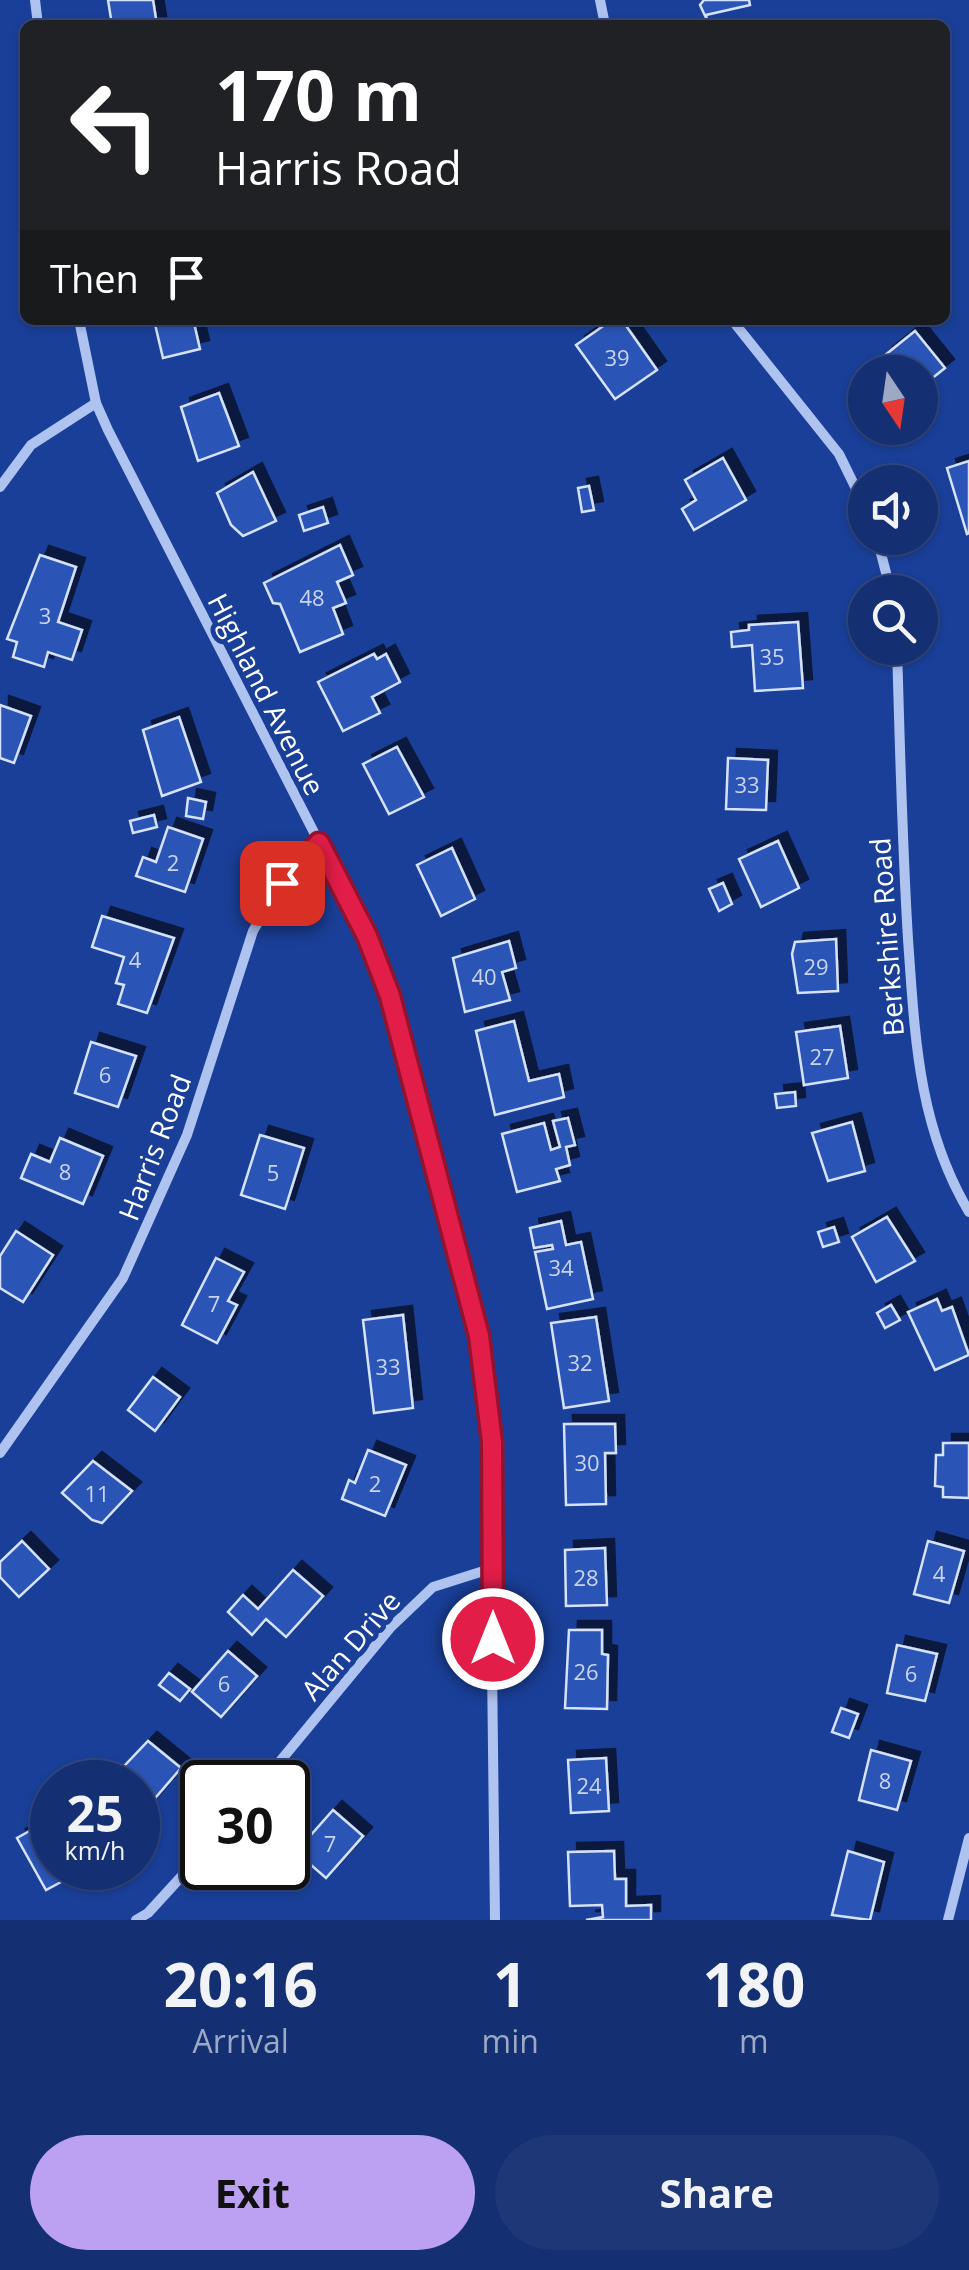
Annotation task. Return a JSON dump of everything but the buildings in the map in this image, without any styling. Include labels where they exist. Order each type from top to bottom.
[{"type":"street","name":"Highland Avenue","points":[[80,325],[96,403],[367,936],[390,996],[479,1336],[492,1442],[495,1920]]},
{"type":"street","points":[[736,325],[840,454],[848,471]]},
{"type":"street","points":[[0,487],[31,445],[96,403]]},
{"type":"street","name":"Berkshire Road","points":[[898,665],[902,854],[917,1070],[946,1173],[969,1212]]},
{"type":"street","name":"Harris Road","points":[[0,1454],[124,1278],[187,1135],[254,931],[282,883],[319,843]]},
{"type":"street","name":"Alan Drive","points":[[281,1760],[390,1628],[433,1587],[492,1568]]},
{"type":"street","points":[[948,1920],[969,1838]]},
{"type":"street","points":[[136,1920],[148,1913],[180,1878]]},
{"type":"route","points":[[282,883],[319,843],[367,936],[390,996],[479,1336],[492,1442],[493,1639]]}]
